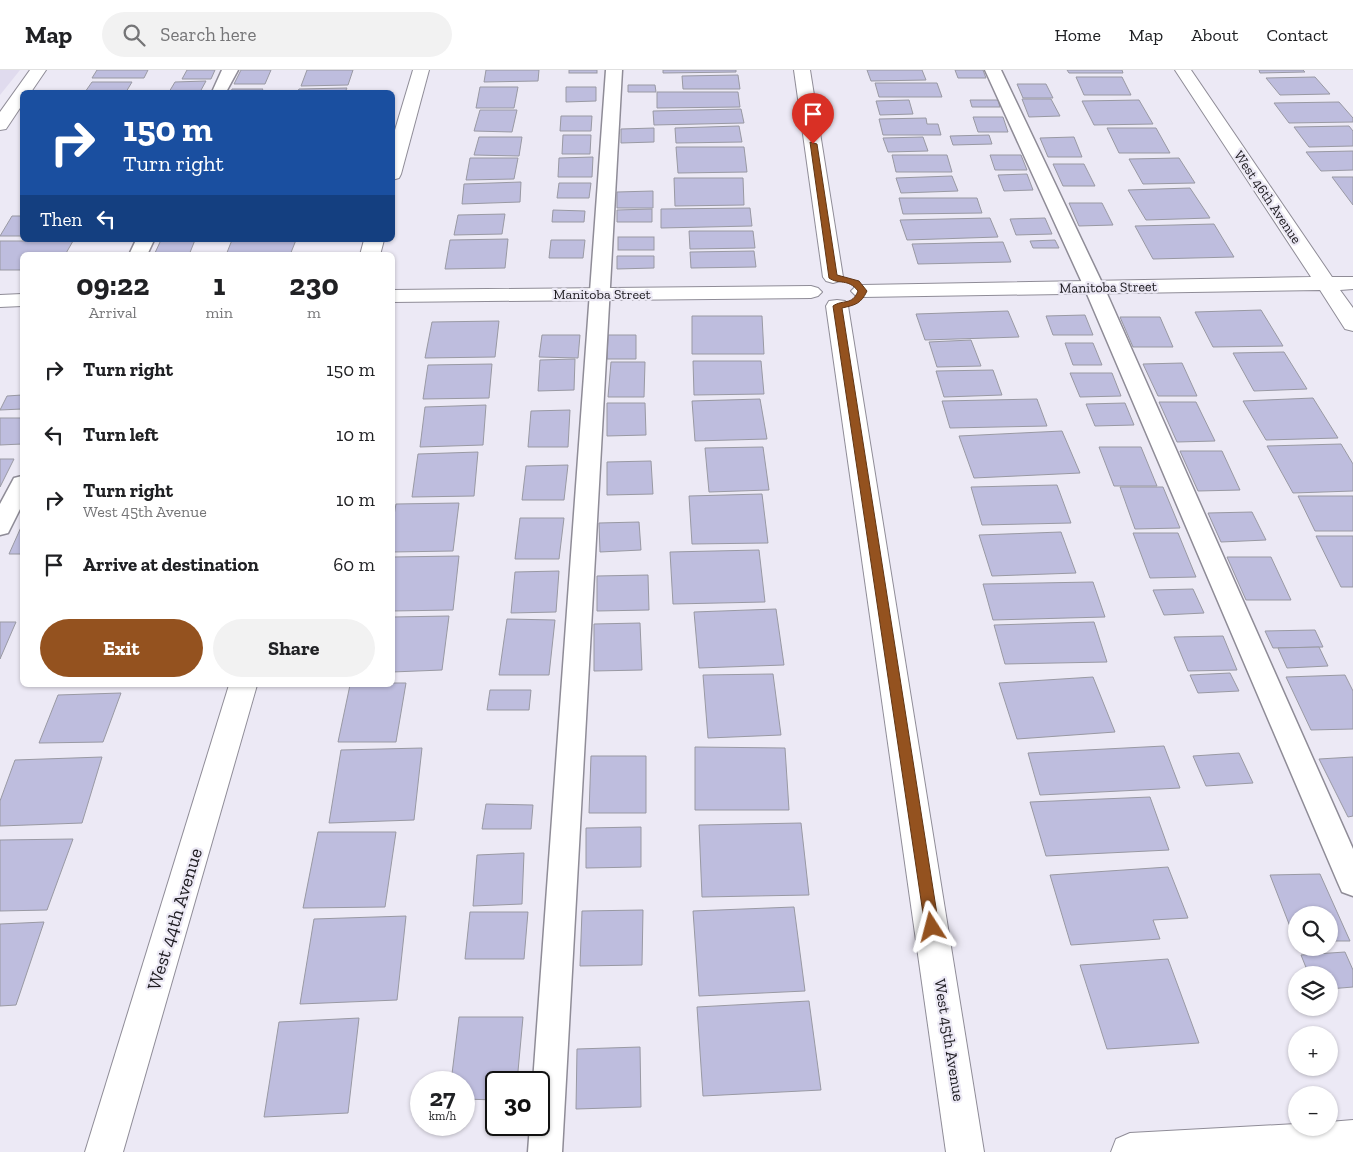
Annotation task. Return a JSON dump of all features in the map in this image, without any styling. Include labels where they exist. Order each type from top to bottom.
[{"type":"street","points":[[24,90],[38,70]]},
{"type":"street","points":[[395,163],[421,70]]},
{"type":"street","name":"West 45th Avenue","points":[[802,70],[965,1152]]},
{"type":"street","name":"West 46th Avenue","points":[[1183,70],[1353,324]]},
{"type":"street","points":[[0,125],[20,96]]},
{"type":"street","points":[[835,292],[826,278],[814,284],[811,292],[817,300],[835,292],[849,280],[856,283],[862,291],[859,300],[853,303],[835,292]]},
{"type":"street","name":"Manitoba Street","points":[[862,291],[1353,283]]},
{"type":"street","name":"Manitoba Street","points":[[395,296],[811,292]]},
{"type":"street","points":[[0,301],[20,300]]},
{"type":"street","name":"West 44th Avenue","points":[[104,1152],[242,687]]},
{"type":"street","points":[[1130,1152],[1353,1139]]},
{"type":"lane","points":[[220,90],[230,70]]},
{"type":"lane","points":[[545,1152],[598,294],[614,70]]},
{"type":"lane","points":[[993,70],[1094,287],[1353,883]]},
{"type":"lane","points":[[0,527],[20,487]]},
{"type":"shaded area","points":[[0,70],[20,70],[0,95]]},
{"type":"building","points":[[97,70],[148,70],[144,78],[92,78]]},
{"type":"building","points":[[187,70],[215,70],[211,79],[182,79]]},
{"type":"building","points":[[241,70],[271,70],[265,84],[234,84]]},
{"type":"building","points":[[307,70],[353,70],[348,85],[301,86]]},
{"type":"building","points":[[486,70],[539,70],[538,81],[484,82]]},
{"type":"building","points":[[569,70],[597,70],[597,73],[569,73]]},
{"type":"building","points":[[663,70],[736,70],[736,72],[663,73]]},
{"type":"building","points":[[867,70],[922,70],[926,80],[871,81]]},
{"type":"building","points":[[955,70],[983,70],[986,78],[958,78]]},
{"type":"building","points":[[1067,70],[1122,70],[1123,73],[1069,73]]},
{"type":"building","points":[[1259,70],[1303,70],[1305,72],[1260,73]]},
{"type":"building","points":[[738,75],[740,89],[683,89],[682,76]]},
{"type":"building","points":[[1076,77],[1122,77],[1131,95],[1084,95]]},
{"type":"building","points":[[1315,77],[1330,94],[1280,95],[1266,78]]},
{"type":"building","points":[[206,81],[201,90],[170,90],[175,82]]},
{"type":"building","points":[[92,82],[132,82],[127,90],[86,90]]},
{"type":"building","points":[[875,83],[937,83],[942,97],[879,97]]},
{"type":"building","points":[[1017,84],[1046,84],[1053,98],[1023,98]]},
{"type":"building","points":[[628,85],[655,85],[656,92],[628,92]]},
{"type":"building","points":[[480,87],[518,87],[514,108],[476,108]]},
{"type":"building","points":[[566,87],[596,87],[596,101],[566,102]]},
{"type":"building","points":[[347,88],[346,90],[299,89]]},
{"type":"building","points":[[232,89],[263,89],[262,90]]},
{"type":"building","points":[[657,92],[738,92],[740,107],[657,108]]},
{"type":"building","points":[[1022,99],[1051,99],[1060,116],[1029,117]]},
{"type":"building","points":[[909,100],[913,114],[880,115],[876,101]]},
{"type":"building","points":[[970,100],[998,100],[1000,107],[972,107]]},
{"type":"building","points":[[1139,100],[1153,124],[1094,125],[1082,101]]},
{"type":"building","points":[[1339,102],[1353,118],[1353,122],[1289,123],[1274,103]]},
{"type":"building","points":[[741,109],[744,123],[654,125],[653,111]]},
{"type":"building","points":[[480,110],[517,110],[512,132],[474,131]]},
{"type":"building","points":[[561,116],[592,116],[591,131],[560,131]]},
{"type":"building","points":[[973,117],[1003,117],[1008,132],[978,132]]},
{"type":"building","points":[[926,118],[927,124],[938,124],[941,135],[883,135],[879,119]]},
{"type":"building","points":[[739,126],[742,142],[676,143],[675,128]]},
{"type":"building","points":[[1349,126],[1353,131],[1353,146],[1309,147],[1294,127]]},
{"type":"building","points":[[654,128],[654,142],[621,143],[621,129]]},
{"type":"building","points":[[1107,128],[1156,128],[1170,153],[1119,153]]},
{"type":"building","points":[[563,135],[591,135],[590,154],[562,154]]},
{"type":"building","points":[[989,135],[992,144],[953,145],[950,136]]},
{"type":"building","points":[[479,137],[522,137],[519,156],[474,155]]},
{"type":"building","points":[[923,137],[928,151],[888,152],[883,138]]},
{"type":"building","points":[[1074,137],[1082,157],[1048,157],[1040,138]]},
{"type":"building","points":[[676,147],[744,147],[747,172],[678,173]]},
{"type":"building","points":[[1353,151],[1353,170],[1321,171],[1306,152]]},
{"type":"building","points":[[892,155],[947,155],[952,172],[896,172]]},
{"type":"building","points":[[990,155],[1021,155],[1027,170],[995,170]]},
{"type":"building","points":[[593,157],[592,177],[558,177],[559,158]]},
{"type":"building","points":[[470,158],[518,158],[514,179],[466,180]]},
{"type":"building","points":[[1179,158],[1195,183],[1143,184],[1129,159]]},
{"type":"building","points":[[1053,164],[1084,164],[1095,186],[1063,186]]},
{"type":"building","points":[[1027,174],[1033,190],[1004,191],[998,175]]},
{"type":"building","points":[[952,176],[958,191],[901,193],[896,178]]},
{"type":"building","points":[[1332,177],[1353,177],[1353,205]]},
{"type":"building","points":[[674,178],[743,178],[744,205],[675,206]]},
{"type":"building","points":[[521,182],[520,202],[462,204],[464,184]]},
{"type":"building","points":[[559,183],[591,183],[589,198],[557,198]]},
{"type":"building","points":[[1190,188],[1210,218],[1146,220],[1128,190]]},
{"type":"building","points":[[653,191],[653,208],[617,208],[617,192]]},
{"type":"building","points":[[899,198],[977,198],[982,213],[903,214]]},
{"type":"building","points":[[1069,203],[1102,203],[1113,225],[1079,226]]},
{"type":"building","points":[[750,208],[752,226],[661,228],[661,209]]},
{"type":"building","points":[[652,209],[652,222],[617,222],[617,210]]},
{"type":"building","points":[[553,210],[585,211],[584,222],[552,222]]},
{"type":"building","points":[[505,214],[502,234],[454,235],[458,215]]},
{"type":"building","points":[[12,216],[20,216],[20,236],[0,236]]},
{"type":"building","points":[[990,218],[998,237],[907,240],[900,220]]},
{"type":"building","points":[[1045,218],[1052,234],[1016,235],[1010,219]]},
{"type":"building","points":[[1214,224],[1234,257],[1153,259],[1135,226]]},
{"type":"building","points":[[689,231],[753,231],[755,248],[690,249]]},
{"type":"building","points":[[618,237],[654,237],[654,250],[618,250]]},
{"type":"building","points":[[508,239],[505,268],[445,269],[450,240]]},
{"type":"building","points":[[551,240],[585,240],[583,258],[549,258]]},
{"type":"building","points":[[1055,240],[1059,248],[1033,248],[1030,241]]},
{"type":"building","points":[[0,241],[72,242],[67,252],[20,252],[20,270],[0,270]]},
{"type":"building","points":[[160,242],[194,242],[190,252],[155,252]]},
{"type":"building","points":[[231,242],[295,242],[291,252],[227,252]]},
{"type":"building","points":[[1003,242],[1011,262],[918,264],[912,244]]},
{"type":"building","points":[[754,251],[756,267],[691,268],[690,252]]},
{"type":"building","points":[[617,256],[654,256],[654,268],[617,269]]},
{"type":"building","points":[[1261,310],[1283,346],[1213,347],[1195,312]]},
{"type":"building","points":[[1008,311],[1019,337],[925,340],[916,314]]},
{"type":"building","points":[[1085,315],[1093,335],[1053,335],[1046,316]]},
{"type":"building","points":[[692,316],[762,316],[764,354],[692,354]]},
{"type":"building","points":[[1120,317],[1160,317],[1173,347],[1133,347]]},
{"type":"building","points":[[499,321],[495,357],[425,358],[432,322]]},
{"type":"building","points":[[542,335],[580,335],[578,358],[539,357]]},
{"type":"building","points":[[608,335],[636,335],[636,359],[607,359]]},
{"type":"building","points":[[971,340],[981,366],[937,367],[929,342]]},
{"type":"building","points":[[1065,343],[1093,343],[1102,365],[1073,365]]},
{"type":"building","points":[[1284,352],[1307,389],[1254,391],[1233,353]]},
{"type":"building","points":[[575,359],[574,390],[538,391],[540,360]]},
{"type":"building","points":[[693,361],[761,361],[764,394],[694,395]]},
{"type":"building","points":[[611,362],[645,362],[644,397],[608,397]]},
{"type":"building","points":[[1182,363],[1197,396],[1158,396],[1143,364]]},
{"type":"building","points":[[492,364],[489,398],[423,399],[428,365]]},
{"type":"building","points":[[993,370],[1002,395],[944,397],[936,371]]},
{"type":"building","points":[[1070,373],[1112,373],[1121,396],[1080,397]]},
{"type":"building","points":[[20,395],[20,409],[0,410],[7,396]]},
{"type":"building","points":[[1313,398],[1338,438],[1266,440],[1243,401]]},
{"type":"building","points":[[760,399],[767,439],[695,441],[692,401]]},
{"type":"building","points":[[1037,399],[1047,426],[950,428],[942,401]]},
{"type":"building","points":[[1159,402],[1196,402],[1215,441],[1177,442]]},
{"type":"building","points":[[607,403],[645,403],[646,435],[607,436]]},
{"type":"building","points":[[1125,403],[1134,425],[1095,426],[1086,404]]},
{"type":"building","points":[[486,405],[483,445],[420,447],[425,407]]},
{"type":"building","points":[[570,410],[568,447],[528,447],[531,411]]},
{"type":"building","points":[[0,418],[20,418],[20,444],[0,445]]},
{"type":"building","points":[[1062,431],[1080,473],[974,478],[959,436]]},
{"type":"building","points":[[1341,444],[1353,464],[1353,491],[1293,493],[1267,446]]},
{"type":"building","points":[[763,447],[769,490],[709,492],[705,448]]},
{"type":"building","points":[[1099,447],[1141,447],[1157,486],[1114,486]]},
{"type":"building","points":[[1180,451],[1222,451],[1240,490],[1198,491]]},
{"type":"building","points":[[478,452],[474,496],[412,497],[418,454]]},
{"type":"building","points":[[0,459],[14,459],[0,487]]},
{"type":"building","points":[[651,461],[653,494],[607,495],[607,462]]},
{"type":"building","points":[[568,465],[564,500],[522,500],[526,466]]},
{"type":"building","points":[[1057,485],[1071,523],[982,525],[971,487]]},
{"type":"building","points":[[1120,487],[1163,487],[1180,528],[1135,529]]},
{"type":"building","points":[[762,494],[768,543],[692,544],[689,496]]},
{"type":"building","points":[[1298,496],[1353,496],[1353,531],[1315,531]]},
{"type":"building","points":[[459,503],[453,551],[395,552],[396,504]]},
{"type":"building","points":[[1252,512],[1266,540],[1221,542],[1208,513]]},
{"type":"building","points":[[520,518],[564,518],[559,559],[515,559]]},
{"type":"building","points":[[639,522],[641,550],[600,552],[599,523]]},
{"type":"building","points":[[20,529],[20,554],[9,554]]},
{"type":"building","points":[[1061,532],[1076,573],[992,576],[979,535]]},
{"type":"building","points":[[1133,533],[1178,533],[1196,577],[1150,578]]},
{"type":"building","points":[[1316,536],[1353,536],[1353,587],[1341,587]]},
{"type":"building","points":[[759,550],[765,602],[673,604],[670,552]]},
{"type":"building","points":[[459,556],[453,610],[395,611],[395,557]]},
{"type":"building","points":[[1227,557],[1271,557],[1291,600],[1246,600]]},
{"type":"building","points":[[559,571],[556,612],[511,613],[515,572]]},
{"type":"building","points":[[648,575],[649,610],[597,611],[597,576]]},
{"type":"building","points":[[1093,582],[1105,617],[993,620],[983,584]]},
{"type":"building","points":[[1193,589],[1204,613],[1164,615],[1153,590]]},
{"type":"building","points":[[776,609],[784,665],[699,668],[694,612]]},
{"type":"building","points":[[449,616],[442,670],[395,672],[395,617]]},
{"type":"building","points":[[507,619],[555,620],[549,675],[499,675]]},
{"type":"building","points":[[0,622],[16,622],[0,659]]},
{"type":"building","points":[[1094,622],[1107,662],[1005,664],[994,625]]},
{"type":"building","points":[[640,623],[642,670],[594,671],[594,624]]},
{"type":"building","points":[[1315,630],[1323,647],[1273,648],[1265,631]]},
{"type":"building","points":[[1223,636],[1237,670],[1188,671],[1174,637]]},
{"type":"building","points":[[1319,647],[1328,666],[1287,668],[1278,648]]},
{"type":"building","points":[[1230,673],[1239,691],[1198,693],[1190,675]]},
{"type":"building","points":[[773,674],[781,735],[708,738],[703,675]]},
{"type":"building","points":[[1345,675],[1353,691],[1353,729],[1311,730],[1286,677]]},
{"type":"building","points":[[1093,677],[1115,732],[1017,739],[999,683]]},
{"type":"building","points":[[395,683],[406,683],[396,742],[338,742],[350,687],[395,687]]},
{"type":"building","points":[[490,690],[531,690],[529,710],[487,710]]},
{"type":"building","points":[[121,693],[103,742],[39,743],[58,695]]},
{"type":"building","points":[[1164,746],[1180,788],[1040,795],[1028,753]]},
{"type":"building","points":[[695,747],[785,748],[789,810],[695,810]]},
{"type":"building","points":[[422,748],[414,820],[329,823],[341,750]]},
{"type":"building","points":[[1239,753],[1253,783],[1206,786],[1193,756]]},
{"type":"building","points":[[591,756],[646,756],[646,813],[589,813]]},
{"type":"building","points":[[102,757],[82,823],[0,826],[0,801],[15,760]]},
{"type":"building","points":[[1353,757],[1353,816],[1348,817],[1319,759]]},
{"type":"building","points":[[1150,797],[1169,850],[1046,856],[1030,802]]},
{"type":"building","points":[[486,804],[533,805],[531,829],[482,829]]},
{"type":"building","points":[[801,823],[809,895],[702,897],[699,825]]},
{"type":"building","points":[[641,827],[641,867],[586,868],[586,828]]},
{"type":"building","points":[[318,832],[396,832],[385,907],[303,908]]},
{"type":"building","points":[[73,839],[47,910],[0,911],[0,840]]},
{"type":"building","points":[[524,853],[522,904],[473,906],[477,855]]},
{"type":"building","points":[[1168,867],[1188,918],[1153,920],[1160,939],[1071,945],[1050,875]]},
{"type":"building","points":[[1320,874],[1334,906],[1288,906],[1288,921],[1270,875]]},
{"type":"building","points":[[794,907],[805,991],[699,996],[693,911]]},
{"type":"building","points":[[643,910],[642,965],[580,966],[582,911]]},
{"type":"building","points":[[470,912],[528,912],[524,959],[465,959]]},
{"type":"building","points":[[1338,914],[1350,941],[1338,941]]},
{"type":"building","points":[[406,916],[397,1000],[300,1004],[314,919]]},
{"type":"building","points":[[44,922],[16,1005],[0,1006],[0,924]]},
{"type":"building","points":[[1338,952],[1345,952],[1353,970],[1353,987],[1338,988],[1338,966],[1305,966],[1301,956],[1338,956]]},
{"type":"building","points":[[1168,959],[1199,1043],[1107,1049],[1080,965]]},
{"type":"building","points":[[809,1001],[821,1090],[703,1096],[697,1007]]},
{"type":"building","points":[[459,1017],[523,1017],[518,1071],[485,1071],[485,1100],[475,1099],[475,1071],[452,1071]]},
{"type":"building","points":[[359,1018],[348,1113],[264,1117],[279,1022]]},
{"type":"building","points":[[640,1047],[641,1107],[576,1109],[577,1049]]},
{"type":"route","points":[[813,144],[833,278],[842,278],[856,283],[862,291],[862,296],[859,300],[837,306],[932,927]]}]
